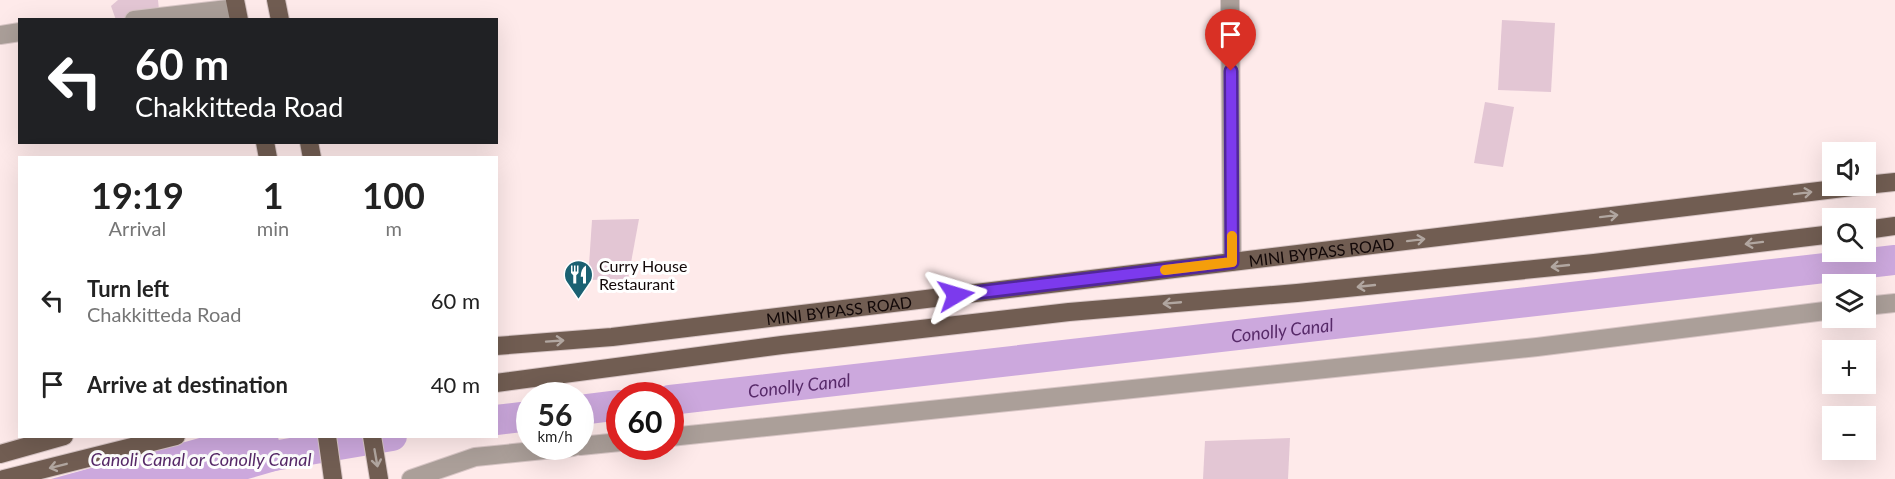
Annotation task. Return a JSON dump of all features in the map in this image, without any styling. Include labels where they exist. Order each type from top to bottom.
[{"type":"main road","points":[[276,0],[280,18]]},
{"type":"main road","points":[[1876,184],[1895,182]]},
{"type":"main road","name":"MINI BYPASS ROAD","points":[[498,346],[612,337],[1822,191]]},
{"type":"main road","points":[[1876,229],[1895,226]]},
{"type":"main road","points":[[498,383],[782,345],[1069,312],[1297,293],[1570,265],[1822,235]]},
{"type":"main road","points":[[0,454],[57,438]]},
{"type":"main road","points":[[4,479],[168,438]]},
{"type":"main road","points":[[327,438],[333,479]]},
{"type":"main road","points":[[372,438],[380,479]]},
{"type":"street","points":[[1230,0],[1232,262]]},
{"type":"street","points":[[153,18],[236,9]]},
{"type":"street","points":[[0,35],[18,32]]},
{"type":"street","points":[[1876,305],[1895,303]]},
{"type":"street","points":[[684,436],[1537,347],[1822,311]]},
{"type":"street","points":[[411,479],[476,457],[516,453]]},
{"type":"water","name":"Canoli Canal or Conolly Canal","points":[[199,438],[278,438],[286,468],[248,479],[51,479]]},
{"type":"building","points":[[118,0],[158,0],[160,18],[115,18],[111,6]]},
{"type":"building","points":[[1502,20],[1555,23],[1551,92],[1498,90]]},
{"type":"building","points":[[1485,102],[1514,107],[1503,167],[1474,163]]},
{"type":"building","points":[[639,219],[628,279],[588,280],[592,220]]},
{"type":"building","points":[[1290,438],[1288,479],[1203,479],[1205,441]]},
{"type":"waterway","name":"Conolly Canal","points":[[684,398],[1895,260]]},
{"type":"waterway","name":"Conolly Canal","points":[[594,408],[606,407]]},
{"type":"waterway","name":"Conolly Canal","points":[[498,420],[516,418]]},
{"type":"waterway","name":"Conolly Canal","points":[[244,461],[380,438]]},
{"type":"slow traffic","points":[[1165,270],[1232,262],[1232,236]]},
{"type":"place","name":"Curry House Restaurant","points":[[578,300]]},
{"type":"route","points":[[956,295],[1232,262],[1231,71]]}]
